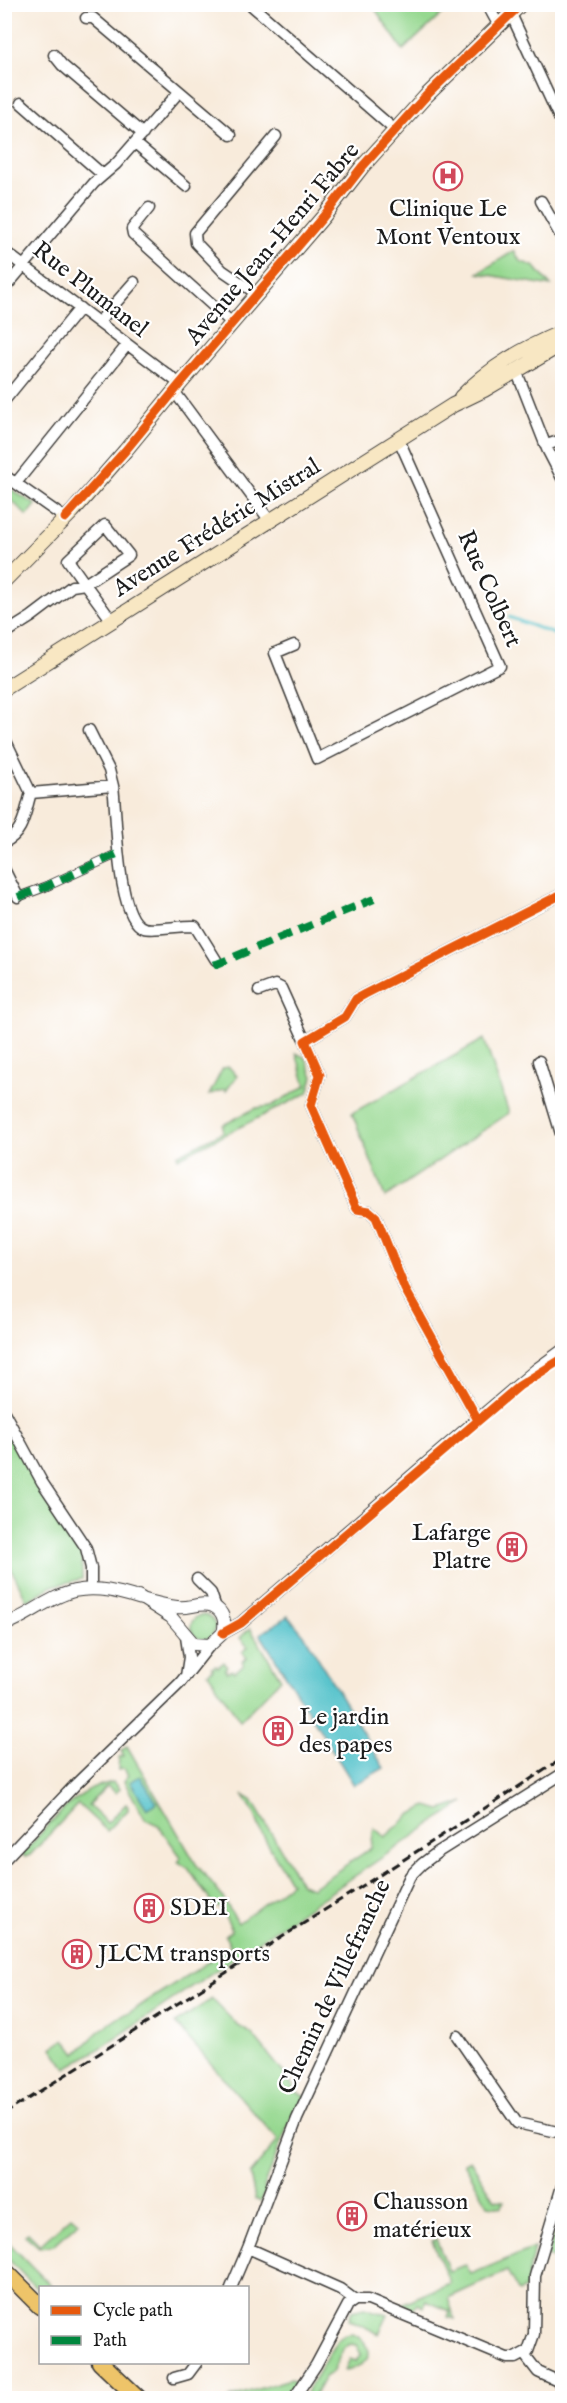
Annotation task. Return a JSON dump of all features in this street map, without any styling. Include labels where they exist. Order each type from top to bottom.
[{"type":"main road","name":"Avenue Jean-Henri Fabre","points":[[4,581],[125,451],[323,217],[359,181],[391,136],[450,71],[516,9]]},
{"type":"main road","name":"Avenue Frédéric Mistral","points":[[453,405],[490,370],[522,351],[562,332]]},
{"type":"main road","name":"Avenue Frédéric Mistral","points":[[4,689],[453,405],[484,390],[562,344]]},
{"type":"main road","points":[[4,2270],[39,2305]]},
{"type":"main road","points":[[102,2364],[138,2398]]},
{"type":"street","points":[[250,4],[391,136]]},
{"type":"street","points":[[487,4],[499,26]]},
{"type":"street","points":[[516,9],[561,122]]},
{"type":"street","points":[[86,18],[93,18],[231,135]]},
{"type":"street","points":[[54,55],[186,186]]},
{"type":"street","points":[[4,289],[94,183],[116,164],[179,92]]},
{"type":"street","points":[[21,103],[103,175]]},
{"type":"street","points":[[257,294],[222,270],[194,238],[195,233],[276,136]]},
{"type":"street","points":[[541,201],[562,238]]},
{"type":"street","points":[[149,208],[132,229],[133,234],[232,322]]},
{"type":"street","name":"Rue Plumanel","points":[[4,250],[99,322],[177,387],[270,521]]},
{"type":"street","points":[[99,322],[134,282]]},
{"type":"street","points":[[4,401],[80,308]]},
{"type":"street","points":[[16,483],[127,345]]},
{"type":"street","points":[[516,370],[546,446],[562,478]]},
{"type":"street","name":"Rue Colbert","points":[[294,645],[275,653],[317,759],[500,666],[399,440]]},
{"type":"street","points":[[546,446],[562,440]]},
{"type":"street","points":[[4,475],[65,518]]},
{"type":"street","points":[[4,634],[72,586],[85,584],[129,555],[105,525],[68,560],[85,584],[112,621]]},
{"type":"street","points":[[89,730],[109,770],[113,786],[123,892],[135,922],[144,928],[195,926],[216,960]]},
{"type":"street","points":[[4,737],[31,793],[20,830],[14,838],[4,842]]},
{"type":"street","points":[[31,793],[113,786]]},
{"type":"street","points":[[4,869],[18,897],[119,853]]},
{"type":"street","points":[[305,1041],[345,1017],[356,999],[562,894]]},
{"type":"street","points":[[258,991],[275,985],[281,988],[320,1075],[311,1105],[357,1209],[369,1211],[376,1217],[405,1289],[478,1420]]},
{"type":"street","points":[[539,1061],[562,1137]]},
{"type":"street","points":[[4,1860],[75,1785],[186,1677],[210,1645],[223,1633],[241,1623],[261,1607],[536,1370],[562,1351]]},
{"type":"street","points":[[519,1386],[562,1359]]},
{"type":"street","points":[[4,1412],[42,1482],[86,1548],[91,1568],[91,1589]]},
{"type":"street","points":[[186,1677],[189,1657],[185,1634],[185,1615],[196,1605],[201,1582],[225,1623],[223,1633]]},
{"type":"street","points":[[4,1625],[67,1593],[91,1589],[117,1590],[175,1607],[196,1605],[219,1610],[229,1616],[241,1615],[261,1607]]},
{"type":"street","points":[[138,1596],[171,1617],[185,1634],[200,1645],[210,1645]]},
{"type":"street","name":"Chemin de Villefranche","points":[[232,2286],[297,2119],[410,1876],[438,1852],[562,1774]]},
{"type":"street","points":[[457,2036],[517,2123],[562,2133]]},
{"type":"street","points":[[294,2398],[316,2366],[348,2306],[355,2301],[368,2300],[507,2358],[524,2354],[532,2344],[534,2334],[535,2276],[562,2186]]},
{"type":"street","points":[[248,2248],[340,2289],[355,2301]]},
{"type":"street","points":[[524,2354],[538,2372],[562,2383]]},
{"type":"street","points":[[174,2378],[188,2374],[195,2364]]},
{"type":"green space","points":[[383,4],[452,5],[403,50],[375,9]]},
{"type":"green space","points":[[514,251],[520,261],[535,267],[551,286],[478,273]]},
{"type":"green space","points":[[4,485],[36,505],[27,516],[5,494]]},
{"type":"green space","points":[[484,1039],[509,1113],[385,1197],[352,1113]]},
{"type":"green space","points":[[296,1053],[306,1058],[313,1077],[308,1093],[178,1158],[177,1155],[223,1132],[223,1125],[256,1108],[271,1106],[306,1086]]},
{"type":"green space","points":[[229,1067],[237,1076],[226,1091],[225,1089],[209,1095],[223,1068]]},
{"type":"green space","points":[[4,1421],[35,1480],[71,1533],[82,1554],[82,1579],[52,1586],[27,1601],[5,1556]]},
{"type":"green space","points":[[203,1615],[212,1618],[215,1627],[212,1636],[203,1639],[194,1636],[191,1627],[194,1618]]},
{"type":"green space","points":[[250,1628],[281,1679],[240,1721],[208,1673],[213,1669],[212,1667],[216,1665],[218,1667],[224,1662],[227,1672],[232,1670],[235,1672],[244,1664],[242,1661],[247,1658],[242,1652],[248,1647],[240,1638]]},
{"type":"green space","points":[[127,1746],[196,1864],[221,1895],[238,1923],[291,1883],[262,1834],[254,1812],[243,1795],[252,1800],[301,1884],[312,1888],[371,1848],[374,1828],[385,1837],[410,1815],[426,1806],[441,1810],[464,1802],[104,2046],[66,2068],[52,2048],[65,2039],[76,2054],[99,2031],[231,1947],[225,1936],[232,1930],[220,1907],[214,1906],[188,1868],[178,1862],[181,1857],[158,1825],[145,1819],[124,1781],[129,1775],[124,1769],[118,1770],[119,1757],[124,1756],[121,1751]]},
{"type":"green space","points":[[113,1782],[119,1789],[116,1793],[107,1786],[88,1805],[107,1823],[126,1804],[128,1810],[107,1831],[78,1804],[30,1855],[25,1857],[22,1854],[74,1800],[99,1786]]},
{"type":"green space","points":[[212,1999],[237,2025],[252,2034],[297,2092],[305,2097],[299,2110],[294,2111],[263,2187],[266,2190],[261,2202],[255,2199],[250,2174],[277,2142],[277,2139],[175,2023]]},
{"type":"green space","points":[[470,2160],[495,2200],[504,2201],[502,2207],[488,2205],[464,2163]]},
{"type":"green space","points":[[562,2205],[562,2246],[558,2248],[562,2261],[547,2256]]},
{"type":"green space","points":[[72,2216],[79,2222],[54,2245],[39,2247],[25,2235],[28,2233],[40,2245]]},
{"type":"green space","points":[[5,2237],[51,2286],[39,2286],[39,2291],[5,2256]]},
{"type":"green space","points":[[436,2239],[449,2271],[466,2265],[471,2274],[534,2248],[526,2287],[519,2292],[507,2271],[448,2298],[455,2319],[448,2317],[450,2311],[426,2301],[423,2307],[415,2305],[412,2311],[399,2305],[450,2283],[432,2241]]},
{"type":"green space","points":[[364,2308],[388,2315],[379,2334],[349,2319],[352,2311]]},
{"type":"green space","points":[[353,2334],[361,2339],[369,2350],[366,2360],[361,2365],[345,2370],[350,2359],[356,2361],[361,2354],[356,2345],[350,2344],[344,2347],[332,2373],[325,2377],[313,2398],[303,2398],[337,2340],[345,2335]]},
{"type":"green space","points":[[290,2379],[295,2382],[291,2392],[284,2398],[229,2398]]},
{"type":"water","points":[[288,1616],[305,1636],[384,1768],[354,1785],[260,1634]]},
{"type":"water","points":[[140,1776],[157,1803],[147,1809],[130,1782]]},
{"type":"waterway","points":[[509,617],[562,637]]},
{"type":"railway","points":[[4,2114],[562,1759]]},
{"type":"marked path","points":[[18,897],[119,853]]},
{"type":"marked path","points":[[216,960],[217,964],[374,899]]},
{"type":"cycle path","points":[[65,518],[125,451],[323,217],[362,167],[426,96],[521,4]]},
{"type":"cycle path","points":[[478,1420],[405,1289],[376,1217],[369,1211],[357,1209],[311,1105],[320,1075],[305,1041],[345,1017],[356,999],[562,894]]},
{"type":"cycle path","points":[[223,1633],[241,1623],[519,1386],[562,1359]]},
{"type":"place","name":"Clinique Le Mont Ventoux","points":[[448,176]]},
{"type":"place","name":"Lafarge Platre","points":[[512,1547]]},
{"type":"place","name":"Le jardin des papes","points":[[278,1731]]},
{"type":"place","name":"SDEI","points":[[149,1908]]},
{"type":"place","name":"JLCM transports","points":[[77,1954]]},
{"type":"place","name":"Chausson matérieux","points":[[352,2216]]}]
